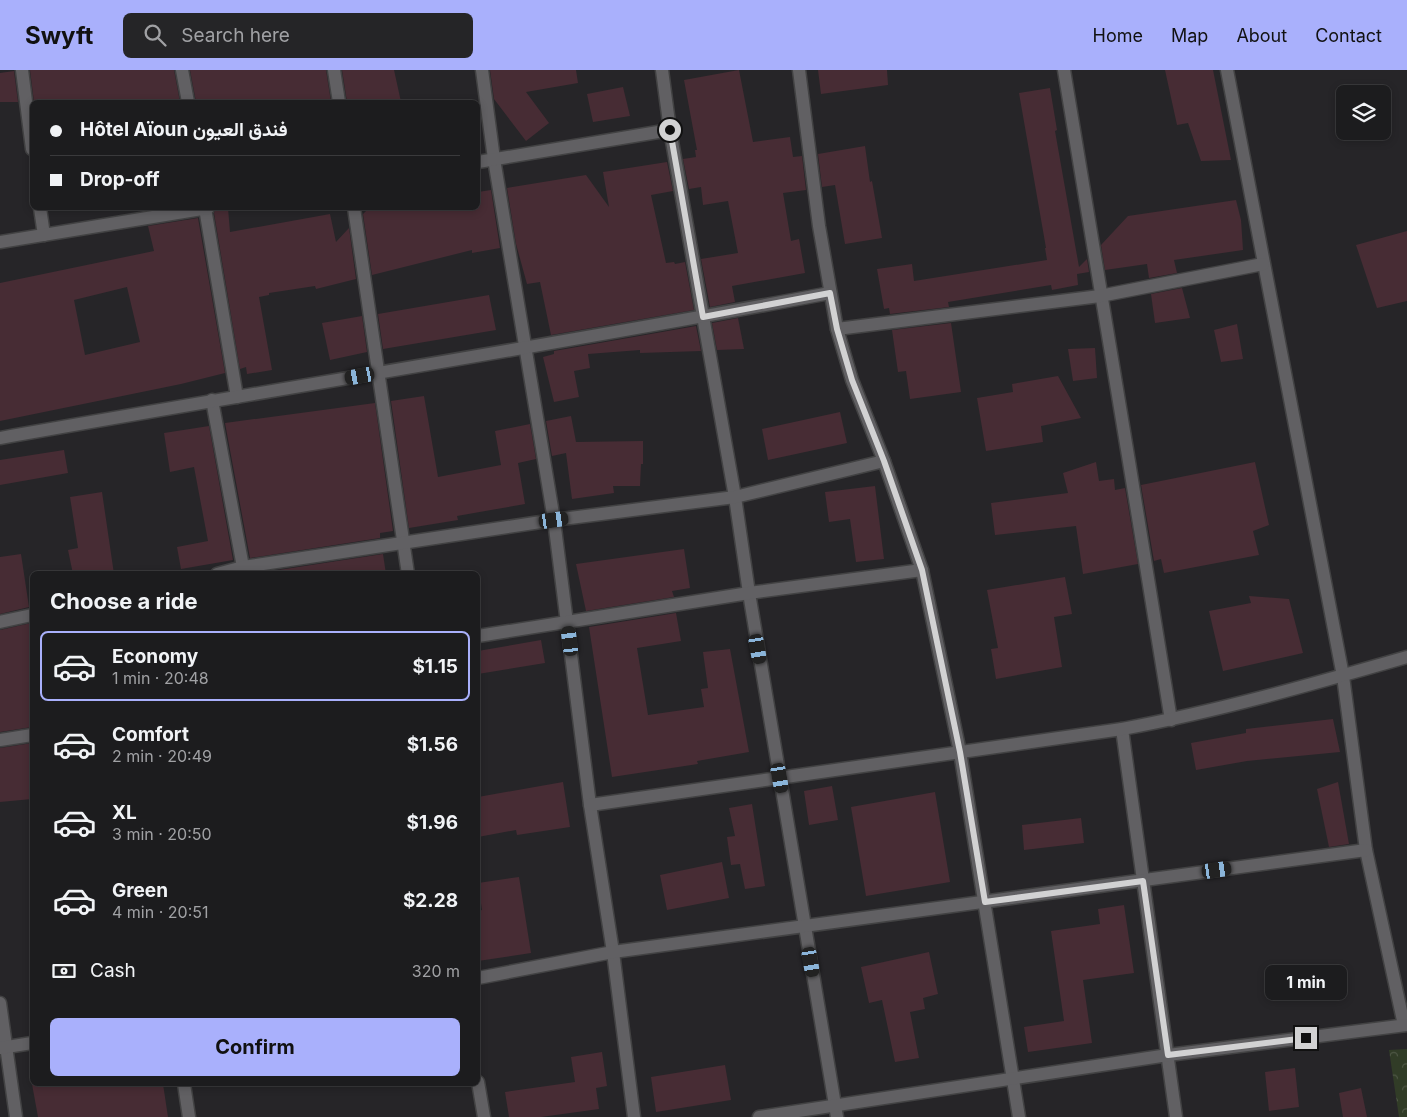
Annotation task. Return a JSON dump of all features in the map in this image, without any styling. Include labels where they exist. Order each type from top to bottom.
[{"type":"street","points":[[22,70],[30,133]]},
{"type":"street","points":[[182,70],[188,100]]},
{"type":"street","points":[[334,70],[339,100]]},
{"type":"street","points":[[482,70],[494,159],[554,520],[590,805],[614,952],[634,1117]]},
{"type":"street","points":[[662,70],[670,130],[735,497],[748,593],[836,1111]]},
{"type":"street","points":[[799,70],[819,226],[837,329],[852,380],[884,461],[922,570],[960,752],[1019,1117]]},
{"type":"street","points":[[1064,70],[1171,720]]},
{"type":"street","points":[[759,1117],[836,1111],[1012,1078],[1168,1055],[1406,1025],[1366,850],[1343,676],[1227,70]]},
{"type":"street","points":[[480,162],[670,130]]},
{"type":"street","points":[[40,210],[44,235]]},
{"type":"street","points":[[0,242],[194,210]]},
{"type":"street","points":[[206,210],[237,397]]},
{"type":"street","points":[[354,210],[408,571]]},
{"type":"street","points":[[837,329],[1100,296],[1263,264]]},
{"type":"street","points":[[0,438],[212,400],[526,348],[830,293]]},
{"type":"street","points":[[212,400],[243,567]]},
{"type":"street","points":[[228,571],[243,567],[554,520],[735,497],[884,461]]},
{"type":"street","points":[[480,636],[748,593],[922,570]]},
{"type":"street","points":[[0,622],[30,615]]},
{"type":"street","points":[[590,805],[1122,729],[1171,720],[1282,693],[1407,657]]},
{"type":"street","points":[[1122,729],[1176,1117]]},
{"type":"street","points":[[0,740],[30,735]]},
{"type":"street","points":[[480,978],[614,952],[1366,850]]},
{"type":"street","points":[[0,1003],[3,1047],[16,1117]]},
{"type":"street","points":[[3,1047],[30,1043]]},
{"type":"street","points":[[184,1086],[189,1117]]},
{"type":"street","points":[[479,1086],[484,1117]]},
{"type":"green space","points":[[1407,1049],[1407,1117],[1399,1117],[1389,1050]]},
{"type":"building","points":[[30,70],[174,70],[180,100],[34,100]]},
{"type":"building","points":[[190,70],[326,70],[331,100],[196,100]]},
{"type":"building","points":[[342,70],[394,70],[401,100],[347,100]]},
{"type":"building","points":[[490,70],[576,70],[578,83],[526,92],[549,123],[526,141],[494,99]]},
{"type":"building","points":[[739,70],[753,142],[790,137],[793,157],[802,156],[806,190],[783,193],[791,241],[799,239],[805,273],[732,286],[735,302],[710,307],[701,259],[738,253],[728,201],[703,205],[701,187],[689,189],[683,159],[696,157],[695,150],[697,150],[684,80]]},
{"type":"building","points":[[818,70],[887,70],[888,85],[821,94]]},
{"type":"building","points":[[1165,70],[1213,70],[1231,160],[1201,161],[1188,123],[1177,125]]},
{"type":"building","points":[[14,71],[18,102],[0,102],[0,73]]},
{"type":"building","points":[[623,87],[630,116],[593,122],[587,94]]},
{"type":"building","points":[[1050,88],[1057,130],[1055,131],[1079,267],[1087,259],[1089,272],[1077,274],[1078,285],[1052,290],[1051,285],[948,302],[949,307],[890,314],[889,308],[884,309],[877,269],[912,264],[914,281],[1047,260],[1019,93]]},
{"type":"building","points":[[865,146],[870,182],[872,181],[882,238],[845,244],[835,185],[822,187],[818,154]]},
{"type":"building","points":[[667,162],[673,191],[651,195],[666,263],[685,262],[694,310],[551,335],[540,282],[527,284],[516,244],[507,188],[586,175],[609,207],[603,172]]},
{"type":"building","points":[[491,190],[500,248],[472,253],[472,250],[372,275],[363,214],[367,210],[480,210],[480,192]]},
{"type":"building","points":[[1236,200],[1241,220],[1243,250],[1174,260],[1177,273],[1149,278],[1147,264],[1105,270],[1101,245],[1128,216]]},
{"type":"building","points":[[215,210],[228,210],[230,232],[330,214],[336,242],[349,228],[356,279],[316,289],[315,286],[269,293],[269,295],[259,297],[272,370],[247,374],[246,367],[240,369],[214,213]]},
{"type":"building","points":[[198,218],[225,373],[181,384],[0,421],[0,283],[154,251],[148,226]],"holes":[[[127,287],[140,342],[85,355],[74,300]]]},
{"type":"building","points":[[1407,231],[1407,301],[1377,308],[1356,245]]},
{"type":"building","points":[[1182,288],[1190,318],[1155,323],[1151,294]]},
{"type":"building","points":[[489,295],[496,330],[383,349],[378,314]]},
{"type":"building","points":[[362,316],[367,352],[330,360],[322,323]]},
{"type":"building","points":[[738,318],[744,349],[717,350],[712,323]]},
{"type":"building","points":[[951,323],[961,392],[910,399],[906,371],[898,372],[892,330]]},
{"type":"building","points":[[1237,324],[1243,359],[1221,362],[1214,330]]},
{"type":"building","points":[[696,326],[701,351],[640,353],[640,350],[588,354],[590,368],[574,371],[579,397],[554,402],[543,357],[554,354],[554,351]]},
{"type":"building","points":[[1095,348],[1097,378],[1073,381],[1068,349]]},
{"type":"building","points":[[1058,376],[1081,418],[1041,426],[1043,442],[986,451],[977,398],[1013,392],[1012,384]]},
{"type":"building","points":[[424,396],[438,477],[501,465],[495,431],[530,424],[536,459],[518,463],[525,504],[457,516],[458,520],[409,528],[391,401]]},
{"type":"building","points":[[375,403],[393,531],[380,533],[380,538],[250,558],[225,423]]},
{"type":"building","points":[[840,412],[847,443],[768,460],[762,429]]},
{"type":"building","points":[[571,416],[576,442],[643,441],[643,464],[641,464],[640,486],[613,486],[614,493],[572,499],[566,453],[552,456],[546,421]]},
{"type":"building","points":[[209,426],[233,560],[181,569],[177,547],[208,541],[194,467],[170,472],[164,433]]},
{"type":"building","points":[[64,450],[68,473],[0,485],[0,460]]},
{"type":"building","points":[[1096,462],[1099,481],[1114,479],[1115,490],[1125,488],[1138,564],[1083,574],[1076,526],[995,535],[991,503],[1068,493],[1063,473]]},
{"type":"building","points":[[1255,462],[1269,525],[1253,531],[1259,555],[1164,573],[1161,559],[1154,561],[1141,485]]},
{"type":"building","points":[[875,486],[884,559],[856,562],[850,519],[829,522],[825,492]]},
{"type":"building","points":[[102,492],[114,571],[72,571],[68,550],[78,548],[70,497]]},
{"type":"building","points":[[684,549],[690,588],[672,591],[674,597],[586,611],[576,564]]},
{"type":"building","points":[[21,554],[29,607],[0,614],[0,557]]},
{"type":"building","points":[[383,554],[386,571],[272,571]]},
{"type":"building","points":[[1065,577],[1072,614],[1054,617],[1062,667],[996,679],[991,649],[998,648],[987,590]]},
{"type":"building","points":[[1249,596],[1289,599],[1303,653],[1223,671],[1209,611],[1251,603]]},
{"type":"building","points":[[676,613],[681,641],[637,648],[648,715],[704,707],[701,689],[708,688],[703,652],[730,649],[749,752],[697,761],[698,764],[612,777],[589,627]]},
{"type":"building","points":[[30,623],[30,727],[0,732],[0,630]]},
{"type":"building","points":[[541,640],[545,663],[480,674],[480,651]]},
{"type":"building","points":[[1333,719],[1340,752],[1247,761],[1196,770],[1191,743],[1246,733],[1246,729]]},
{"type":"building","points":[[30,743],[30,799],[0,802],[0,748]]},
{"type":"building","points":[[563,782],[570,827],[517,835],[516,830],[480,837],[480,797]]},
{"type":"building","points":[[1338,782],[1349,844],[1329,847],[1317,789]]},
{"type":"building","points":[[832,786],[838,820],[809,825],[804,791]]},
{"type":"building","points":[[935,792],[950,882],[866,896],[851,807]]},
{"type":"building","points":[[752,804],[765,886],[745,889],[740,864],[731,865],[727,837],[735,836],[729,808]]},
{"type":"building","points":[[1081,818],[1084,843],[1024,850],[1022,825]]},
{"type":"building","points":[[722,862],[729,898],[667,910],[660,875]]},
{"type":"building","points":[[519,877],[531,953],[480,961],[480,910],[482,910],[480,883]]},
{"type":"building","points":[[1124,905],[1134,973],[1083,980],[1092,1043],[1028,1052],[1024,1027],[1064,1021],[1051,931],[1100,924],[1098,909]]},
{"type":"building","points":[[929,952],[938,994],[923,998],[925,1009],[910,1012],[919,1058],[895,1062],[882,1000],[869,1003],[861,967]]},
{"type":"building","points":[[602,1052],[607,1086],[596,1088],[599,1109],[541,1117],[509,1117],[505,1092],[575,1082],[571,1057]]},
{"type":"building","points":[[725,1065],[731,1100],[656,1112],[651,1077]]},
{"type":"building","points":[[1295,1068],[1299,1107],[1269,1111],[1265,1072]]},
{"type":"building","points":[[32,1086],[163,1086],[168,1117],[38,1117]]},
{"type":"building","points":[[1361,1088],[1367,1117],[1343,1117],[1339,1093]]},
{"type":"route","points":[[670,130],[703,317],[830,293],[837,329],[852,380],[884,461],[922,570],[960,752],[985,902],[1143,881],[1168,1055],[1306,1038]]}]
